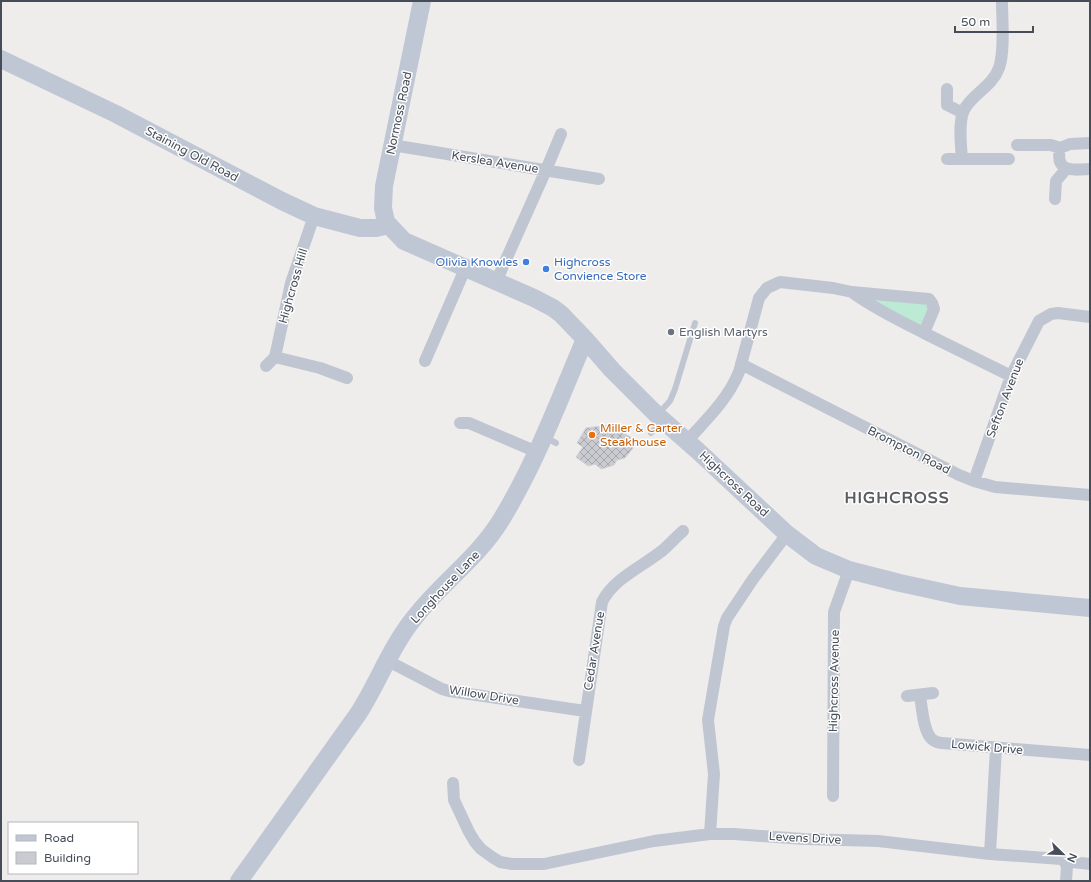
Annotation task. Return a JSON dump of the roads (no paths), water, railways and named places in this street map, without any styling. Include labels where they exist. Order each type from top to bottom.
[{"type":"main road","name":"Normoss Road","points":[[389,225],[386,222],[383,198],[392,145],[422,1]]},
{"type":"main road","name":"Staining Old Road","points":[[1,59],[116,114],[282,201],[314,216],[360,228],[371,229],[389,225]]},
{"type":"main road","name":"Highcross Road","points":[[389,225],[404,241],[534,298],[561,314],[585,339],[657,423],[686,441],[787,534],[816,556],[849,570],[960,596],[1090,608]]},
{"type":"main road","name":"Longhouse Lane","points":[[239,881],[346,732],[370,696],[388,661],[414,618],[436,593],[478,552],[491,536],[546,444],[585,339]]},
{"type":"street","points":[[962,159],[961,118],[968,104],[990,82],[999,67],[1002,56],[1002,1]]},
{"type":"street","points":[[947,89],[947,105],[963,113]]},
{"type":"street","points":[[496,282],[561,134]]},
{"type":"street","points":[[1017,145],[1051,145],[1060,148],[1070,144],[1090,143]]},
{"type":"street","name":"Kerslea Avenue","points":[[392,145],[598,179]]},
{"type":"street","points":[[1060,148],[1060,161],[1066,168],[1071,170],[1090,169]]},
{"type":"street","points":[[947,159],[1009,160]]},
{"type":"street","points":[[1055,199],[1056,181],[1066,168]]},
{"type":"street","name":"Highcross Hill","points":[[275,357],[291,283],[314,216]]},
{"type":"street","points":[[426,361],[465,269]]},
{"type":"street","points":[[686,441],[725,398],[734,383],[741,364],[759,298],[767,288],[780,282],[833,288],[852,292],[929,299],[934,309],[924,333]]},
{"type":"street","points":[[852,292],[867,303],[1011,376]]},
{"type":"street","name":"Sefton Avenue","points":[[974,481],[1011,376],[1039,321],[1054,313],[1090,317]]},
{"type":"street","points":[[266,366],[275,357],[320,368],[347,378]]},
{"type":"street","name":"Brompton Road","points":[[741,364],[959,476],[995,487],[1090,495]]},
{"type":"street","points":[[460,424],[469,423],[546,444]]},
{"type":"street","name":"Cedar Avenue","points":[[579,760],[585,711],[604,596],[614,585],[662,550],[683,531]]},
{"type":"street","points":[[710,834],[714,774],[708,720],[724,626],[753,579],[787,534]]},
{"type":"street","name":"Highcross Avenue","points":[[833,796],[834,612],[849,570]]},
{"type":"street","name":"Willow Drive","points":[[388,661],[449,691],[585,711]]},
{"type":"street","points":[[907,696],[933,693]]},
{"type":"street","name":"Lowick Drive","points":[[920,695],[922,713],[928,734],[934,741],[996,748],[1090,755]]},
{"type":"street","points":[[990,854],[996,748]]},
{"type":"street","name":"Levens Drive","points":[[453,783],[454,800],[475,842],[481,849],[500,862],[522,865],[544,864],[654,841],[710,834],[878,841],[990,854],[1061,859],[1064,861],[1090,864]]},
{"type":"street","points":[[1064,861],[1067,866],[1066,881]]},
{"type":"lane","points":[[657,423],[675,389],[695,324]]},
{"type":"place","name":"Olivia Knowles","points":[[526,262]]},
{"type":"place","name":"Highcross Convience Store","points":[[546,269]]},
{"type":"place","name":"English Martyrs","points":[[671,332]]},
{"type":"place","name":"Miller & Carter Steakhouse","points":[[592,435]]},
{"type":"district","name":"HIGHCROSS","points":[[897,497]]}]
